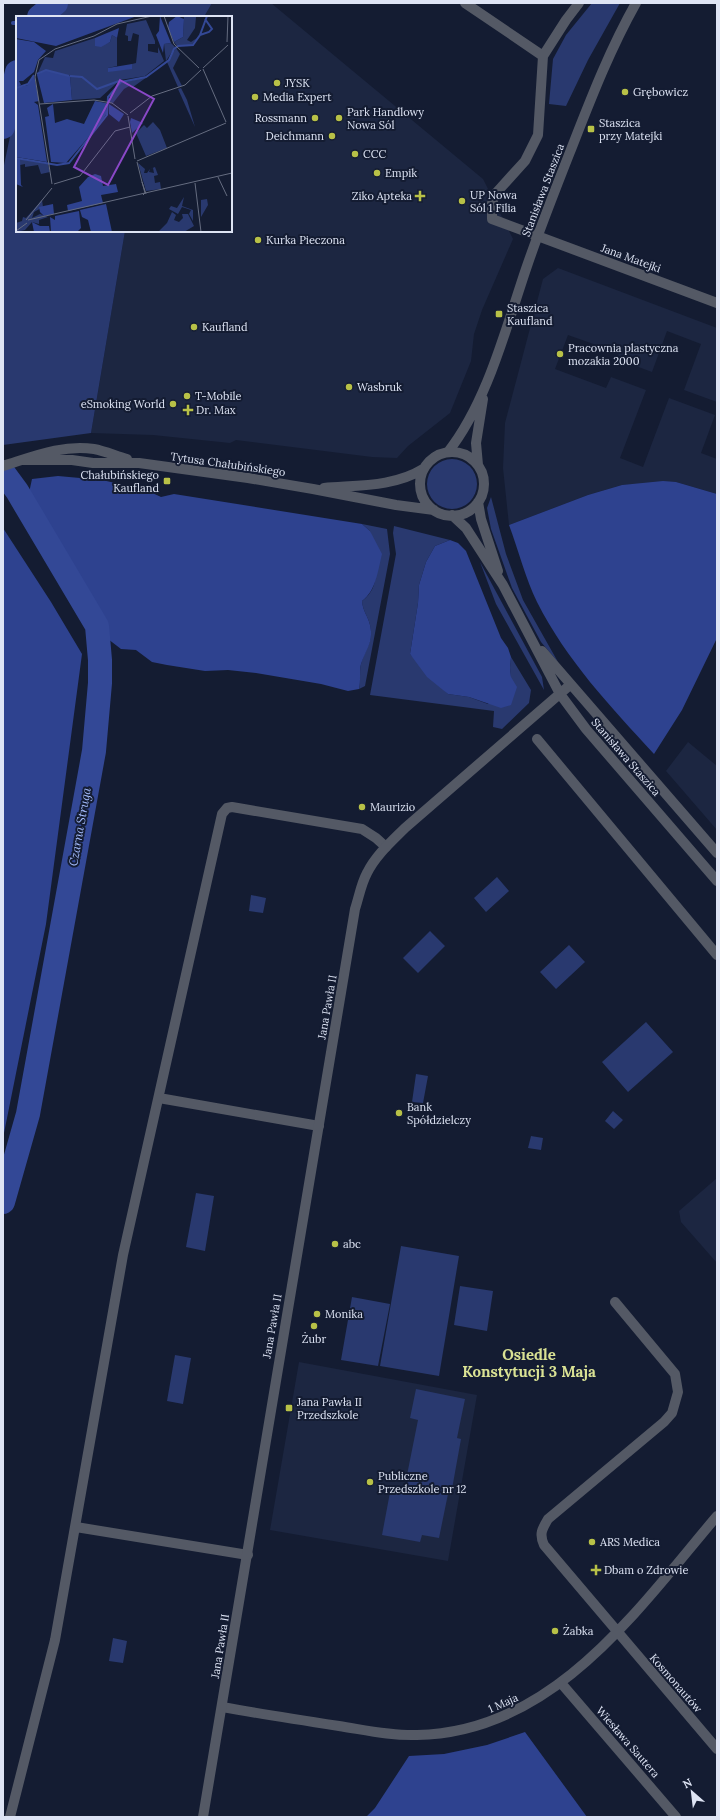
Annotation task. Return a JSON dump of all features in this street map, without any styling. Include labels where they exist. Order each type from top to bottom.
[{"type":"street","points":[[465,3],[543,56],[566,20],[580,3]]},
{"type":"street","name":"Stanisława Staszica","points":[[448,452],[458,439],[484,391],[537,236],[605,64],[636,3]]},
{"type":"street","name":"Jana Matejki","points":[[543,56],[538,135],[525,161],[496,193],[492,203],[492,219],[717,303]]},
{"type":"street","name":"Stanisława Staszica","points":[[478,465],[476,443],[484,391]]},
{"type":"street","name":"Tytusa Chałubińskiego","points":[[3,466],[70,448],[94,449],[139,463],[313,488],[396,505],[434,510]]},
{"type":"street","points":[[448,452],[462,453],[471,458],[478,465],[483,474],[483,493],[478,502],[471,509],[462,514],[452,516],[434,510],[422,494],[420,484],[423,469],[440,454],[448,452]]},
{"type":"street","name":"Tytusa Chałubińskiego","points":[[313,488],[397,481],[410,477],[423,469]]},
{"type":"street","name":"Stanisława Staszica","points":[[478,502],[481,520],[503,585]]},
{"type":"street","name":"Stanisława Staszica","points":[[452,516],[466,528],[503,585],[560,694],[586,729],[717,881]]},
{"type":"street","name":"Stanisława Staszica","points":[[530,638],[717,853]]},
{"type":"street","name":"Jana Pawła II","points":[[203,1817],[355,909],[367,874],[386,847],[405,828],[570,684]]},
{"type":"street","points":[[537,739],[717,955]]},
{"type":"street","points":[[10,1817],[17,1785],[51,1659],[76,1527],[123,1255],[213,852],[224,810],[232,807],[362,829],[386,847]]},
{"type":"street","points":[[159,1098],[319,1126]]},
{"type":"street","name":"Kosmonautów","points":[[615,1302],[675,1374],[678,1392],[676,1403],[672,1413],[664,1422],[548,1519],[541,1531],[541,1538],[544,1545],[717,1749]]},
{"type":"street","name":"1 Maja","points":[[222,1707],[383,1733],[430,1734],[457,1731],[500,1718],[522,1709],[561,1683],[617,1632],[716,1520]]},
{"type":"street","points":[[76,1527],[248,1555]]},
{"type":"street","name":"Wiesława Sautera","points":[[561,1683],[676,1817]]},
{"type":"shaded area","points":[[65,3],[212,3],[205,16],[49,16]]},
{"type":"shaded area","points":[[212,3],[271,3],[483,179],[513,239],[482,310],[474,334],[471,361],[450,413],[408,446],[397,458],[372,457],[236,440],[230,443],[153,435],[91,433],[125,232],[232,232],[232,16],[205,16]]},
{"type":"shaded area","points":[[592,3],[620,3],[588,60],[566,106],[549,104],[553,59],[566,35]]},
{"type":"shaded area","points":[[16,108],[16,232],[125,232],[91,433],[3,445],[3,170]]},
{"type":"shaded area","points":[[558,268],[717,328],[717,402],[684,390],[701,344],[667,331],[652,372],[617,359],[619,353],[568,335],[555,369],[606,388],[611,377],[646,390],[620,458],[643,467],[669,398],[715,415],[701,453],[717,459],[717,494],[676,482],[622,485],[588,495],[509,525],[503,468],[505,423],[543,279]]},
{"type":"shaded area","points":[[452,459],[461,461],[472,470],[477,484],[475,493],[466,504],[452,509],[443,507],[432,498],[427,484],[429,475],[438,464]]},
{"type":"shaded area","points":[[58,476],[102,480],[146,490],[161,497],[174,494],[362,524],[370,531],[382,554],[378,573],[373,586],[367,597],[362,601],[363,608],[370,625],[371,636],[361,664],[359,689],[348,691],[321,684],[256,673],[228,670],[205,671],[167,665],[152,662],[136,650],[121,649],[108,639],[100,616],[51,537],[29,493],[32,479]]},
{"type":"shaded area","points":[[663,481],[676,482],[717,494],[717,638],[682,710],[654,754],[590,682],[549,624],[533,593],[509,525],[588,495],[622,485]]},
{"type":"shaded area","points":[[491,497],[506,554],[523,600],[558,662],[541,642],[512,588],[491,529],[487,508]]},
{"type":"shaded area","points":[[362,524],[387,529],[390,554],[365,686],[359,689],[361,664],[371,636],[370,625],[363,608],[362,601],[373,587],[376,569],[370,531]]},
{"type":"shaded area","points":[[394,526],[450,540],[435,546],[426,562],[419,585],[418,603],[410,654],[448,694],[469,697],[488,704],[511,677],[511,657],[531,690],[529,703],[502,729],[493,727],[494,711],[370,695],[396,554],[393,533]]},
{"type":"shaded area","points":[[3,528],[51,602],[82,654],[46,924],[3,1138]]},
{"type":"shaded area","points":[[450,540],[458,543],[466,551],[501,638],[508,648],[511,657],[511,677],[517,687],[511,705],[501,708],[469,697],[448,694],[427,677],[410,654],[418,603],[419,585],[426,562],[435,546]]},
{"type":"shaded area","points":[[480,562],[542,677],[544,690],[496,604]]},
{"type":"shaded area","points":[[688,742],[717,766],[717,830],[666,771]]},
{"type":"shaded area","points":[[497,877],[509,891],[486,912],[474,898]]},
{"type":"shaded area","points":[[251,895],[266,898],[263,913],[249,911]]},
{"type":"shaded area","points":[[430,931],[445,946],[418,973],[403,958]]},
{"type":"shaded area","points":[[569,945],[585,962],[556,989],[540,972]]},
{"type":"shaded area","points":[[646,1022],[673,1052],[628,1092],[602,1062]]},
{"type":"shaded area","points":[[416,1074],[428,1076],[423,1103],[412,1102]]},
{"type":"shaded area","points":[[613,1111],[623,1120],[614,1129],[605,1121]]},
{"type":"shaded area","points":[[531,1136],[543,1138],[541,1150],[528,1148]]},
{"type":"shaded area","points":[[717,1178],[717,1263],[681,1222],[679,1211]]},
{"type":"shaded area","points":[[196,1193],[214,1196],[205,1251],[186,1247]]},
{"type":"shaded area","points":[[401,1246],[459,1256],[439,1376],[380,1366]]},
{"type":"shaded area","points":[[460,1286],[493,1291],[487,1331],[454,1325]]},
{"type":"shaded area","points":[[352,1297],[390,1304],[378,1366],[341,1360]]},
{"type":"shaded area","points":[[175,1355],[191,1358],[183,1404],[167,1401]]},
{"type":"shaded area","name":"Publiczne Przedszkole nr 12","points":[[299,1362],[477,1395],[448,1561],[270,1530]]},
{"type":"shaded area","points":[[416,1389],[465,1399],[457,1438],[461,1439],[452,1489],[449,1489],[439,1538],[422,1535],[420,1542],[382,1535],[391,1487],[404,1490],[418,1420],[410,1418]]},
{"type":"shaded area","points":[[113,1638],[127,1641],[123,1663],[109,1661]]},
{"type":"shaded area","points":[[525,1732],[587,1817],[366,1817],[375,1808],[409,1756],[444,1754],[487,1745]]},
{"type":"waterway","name":"Czarna Struga","points":[[40,16],[56,3]]},
{"type":"waterway","name":"Czarna Struga","points":[[3,127],[16,76]]},
{"type":"waterway","name":"Czarna Struga","points":[[3,472],[17,491],[97,626],[100,660],[100,683],[94,751],[28,1114],[3,1202]]},
{"type":"place","name":"JYSK","points":[[277,83]]},
{"type":"place","name":"Grębowicz","points":[[625,92]]},
{"type":"place","name":"Media Expert","points":[[255,97]]},
{"type":"place","name":"Rossmann","points":[[315,118]]},
{"type":"place","name":"Park Handlowy Nowa Sól","points":[[339,118]]},
{"type":"place","name":"Staszica przy Matejki","points":[[591,129]]},
{"type":"place","name":"Deichmann","points":[[332,136]]},
{"type":"place","name":"CCC","points":[[355,154]]},
{"type":"place","name":"Empik","points":[[377,173]]},
{"type":"place","name":"Ziko Apteka","points":[[420,196]]},
{"type":"place","name":"UP Nowa Sól 1 Filia","points":[[462,201]]},
{"type":"place","name":"Kurka Pieczona","points":[[258,240]]},
{"type":"place","name":"Staszica Kaufland","points":[[499,314]]},
{"type":"place","name":"Kaufland","points":[[194,327]]},
{"type":"place","name":"Pracownia plastyczna mozakia 2000","points":[[560,354]]},
{"type":"place","name":"Wasbruk","points":[[349,387]]},
{"type":"place","name":"T-Mobile","points":[[187,396]]},
{"type":"place","name":"eSmoking World","points":[[173,404]]},
{"type":"place","name":"Dr. Max","points":[[188,410]]},
{"type":"place","name":"Chałubińskiego Kaufland","points":[[167,481]]},
{"type":"place","name":"Maurizio","points":[[362,807]]},
{"type":"place","name":"Bank Spółdzielczy","points":[[399,1113]]},
{"type":"place","name":"abc","points":[[335,1244]]},
{"type":"place","name":"Monika","points":[[317,1314]]},
{"type":"place","name":"Żubr","points":[[314,1326]]},
{"type":"place","name":"Jana Pawła II Przedszkole","points":[[289,1408]]},
{"type":"place","name":"Publiczne Przedszkole nr 12","points":[[370,1482]]},
{"type":"place","name":"ARS Medica","points":[[592,1542]]},
{"type":"place","name":"Dbam o Zdrowie","points":[[596,1570]]},
{"type":"place","name":"Żabka","points":[[555,1631]]},
{"type":"district","name":"Osiedle Konstytucji 3 Maja","points":[[529,1364]]}]
